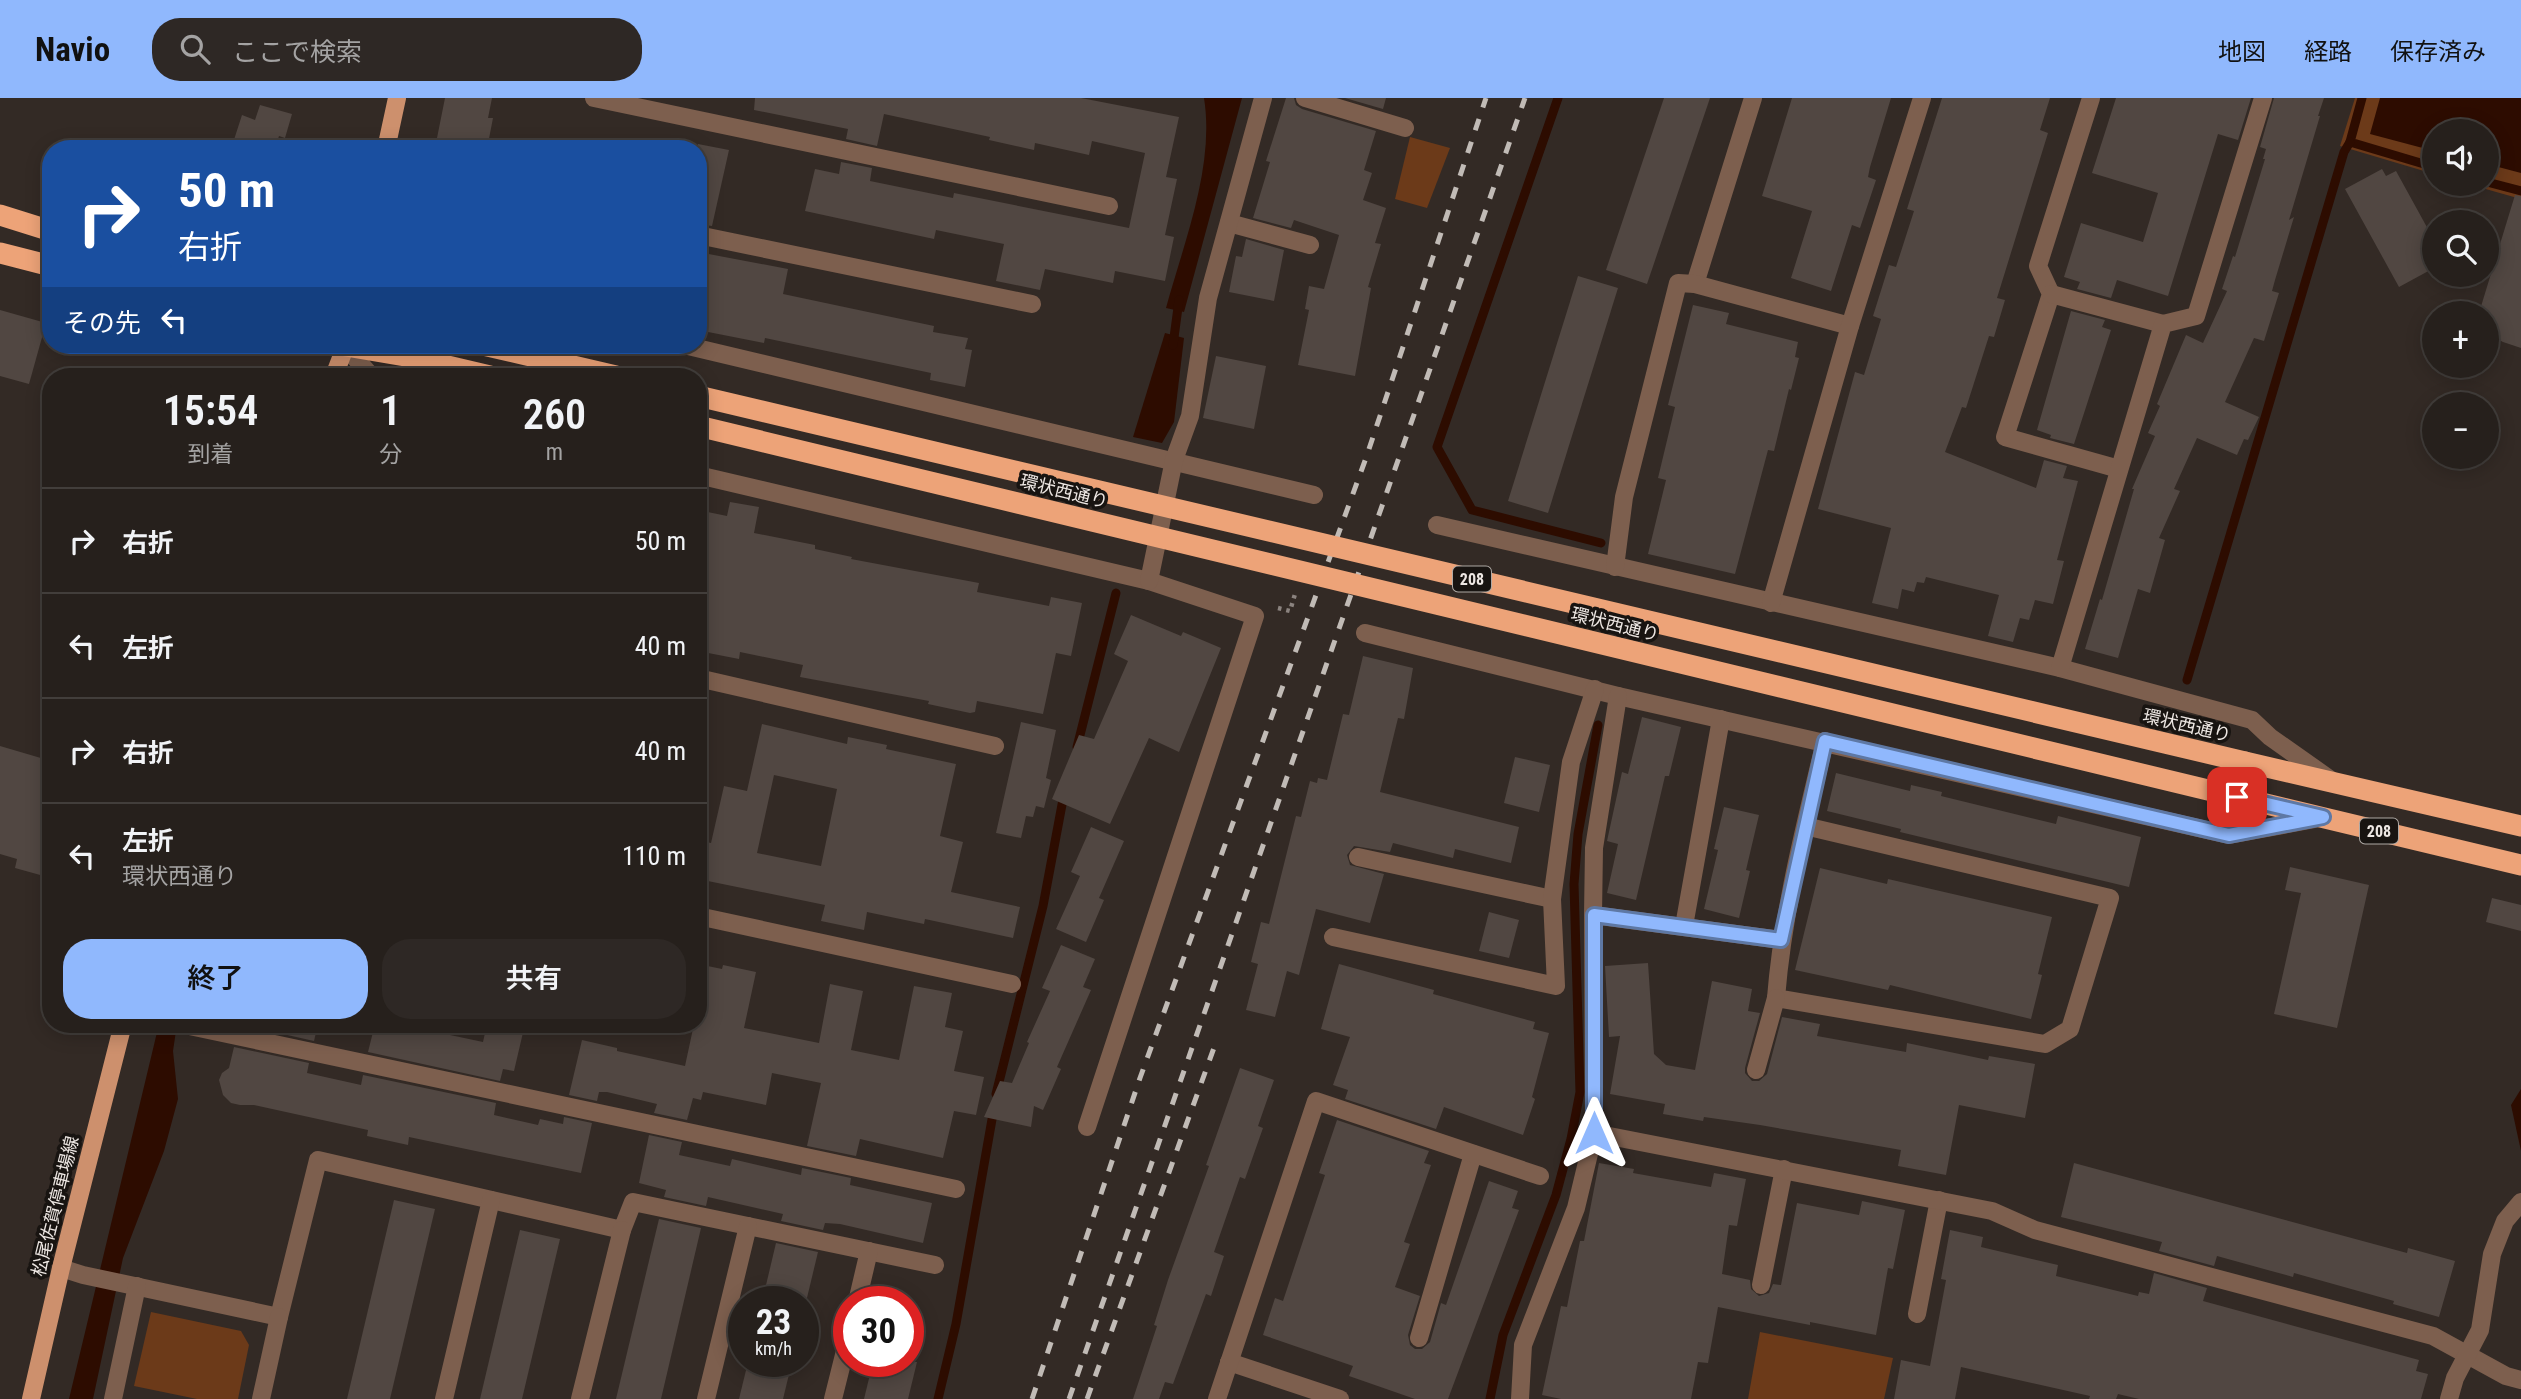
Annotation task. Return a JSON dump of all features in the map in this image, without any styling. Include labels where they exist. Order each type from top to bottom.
[{"type":"highway","points":[[0,215],[42,228]]},
{"type":"highway","points":[[0,253],[42,264]]},
{"type":"highway","points":[[392,354],[456,368]]},
{"type":"highway","points":[[522,354],[582,368]]},
{"type":"highway","name":"環状西通り","points":[[707,398],[2521,826]]},
{"type":"highway","name":"環状西通り","points":[[707,428],[2521,865]]},
{"type":"main road","points":[[388,140],[397,98]]},
{"type":"main road","name":"松尾佐賀停車場線","points":[[31,1399],[121,1033]]},
{"type":"street","points":[[594,98],[1110,206]]},
{"type":"street","points":[[1149,581],[1174,460],[1190,416],[1208,298],[1263,98]]},
{"type":"street","points":[[1304,98],[1405,128]]},
{"type":"street","points":[[1695,284],[1754,98]]},
{"type":"street","points":[[1771,603],[1850,326],[1922,98]]},
{"type":"street","points":[[2091,98],[2038,266],[2051,294],[2005,437],[2119,469]]},
{"type":"street","points":[[2051,294],[2163,324],[2196,316],[2263,98]]},
{"type":"street","points":[[1229,223],[1310,245]]},
{"type":"street","points":[[707,237],[1032,304]]},
{"type":"street","points":[[1615,567],[1624,497],[1678,283],[1695,284],[1850,326]]},
{"type":"street","points":[[2060,668],[2163,324]]},
{"type":"street","points":[[707,350],[1314,495]]},
{"type":"street","points":[[352,354],[364,368]]},
{"type":"street","points":[[707,477],[1149,581],[1255,616],[1087,1127]]},
{"type":"street","points":[[1437,525],[2060,668],[2252,720],[2270,737],[2336,783]]},
{"type":"street","points":[[1365,633],[1618,696],[2229,835],[2323,817]]},
{"type":"street","points":[[707,680],[995,746]]},
{"type":"street","points":[[1333,937],[1556,986],[1552,899],[1571,762],[1595,689]]},
{"type":"street","points":[[1520,1399],[1523,1345],[1576,1208],[1594,1133],[1594,848],[1618,696]]},
{"type":"street","points":[[1685,926],[1720,719]]},
{"type":"street","points":[[1756,1070],[1776,998],[1781,940],[1825,741]]},
{"type":"street","points":[[1776,998],[2045,1044],[2070,1029],[2110,898],[1805,826]]},
{"type":"street","points":[[1358,857],[1552,899]]},
{"type":"street","points":[[1594,915],[1781,940]]},
{"type":"street","points":[[707,918],[1012,984]]},
{"type":"street","points":[[224,1033],[956,1189]]},
{"type":"street","points":[[1217,1399],[1316,1101],[1540,1176]]},
{"type":"street","points":[[1594,1133],[1992,1211],[2035,1230],[2433,1336],[2506,1376],[2521,1380]]},
{"type":"street","points":[[1419,1338],[1473,1154]]},
{"type":"street","points":[[261,1399],[318,1160],[622,1230]]},
{"type":"street","points":[[1761,1285],[1784,1169]]},
{"type":"street","points":[[444,1399],[491,1200]]},
{"type":"street","points":[[1917,1314],[1939,1200]]},
{"type":"street","points":[[580,1399],[622,1230],[634,1202],[935,1265]]},
{"type":"street","points":[[2449,1399],[2455,1378],[2480,1329],[2492,1254],[2505,1221],[2521,1202]]},
{"type":"street","points":[[706,1399],[748,1226]]},
{"type":"street","points":[[861,1286],[869,1251]]},
{"type":"street","points":[[61,1268],[279,1317]]},
{"type":"street","points":[[113,1399],[130,1285]]},
{"type":"street","points":[[1229,1362],[1340,1399]]},
{"type":"street","points":[[833,1399],[838,1377]]},
{"type":"shaded area","points":[[1204,98],[1242,98],[1184,312],[1166,308],[1202,177],[1206,124]]},
{"type":"shaded area","points":[[2355,98],[2521,98],[2521,199],[2499,193],[2499,119],[2422,119],[2422,170],[2340,146]]},
{"type":"shaded area","points":[[2380,98],[2521,98],[2521,173],[2499,167],[2499,119],[2422,119],[2422,148],[2370,134]]},
{"type":"shaded area","points":[[1410,137],[1450,148],[1427,208],[1395,199]]},
{"type":"shaded area","points":[[1165,333],[1184,338],[1174,422],[1162,443],[1133,437]]},
{"type":"shaded area","points":[[157,1033],[176,1033],[173,1051],[178,1099],[164,1151],[123,1258],[93,1399],[69,1399]]},
{"type":"shaded area","points":[[2521,1089],[2521,1151],[2511,1105]]},
{"type":"shaded area","points":[[151,1312],[241,1331],[249,1345],[238,1399],[197,1399],[134,1386]]},
{"type":"shaded area","points":[[1760,1332],[1893,1358],[1884,1399],[1748,1399]]},
{"type":"building","points":[[445,98],[492,98],[488,118],[493,118],[489,140],[437,138]]},
{"type":"building","points":[[755,98],[1081,98],[1179,117],[1166,177],[1177,179],[1165,235],[1174,237],[1165,281],[1115,271],[1113,283],[1045,269],[1040,290],[996,281],[1004,244],[936,230],[934,239],[805,211],[815,169],[839,174],[841,162],[872,168],[870,181],[953,198],[954,193],[1129,228],[1145,153],[1092,141],[1089,155],[1035,143],[1034,150],[989,140],[990,137],[884,114],[877,146],[846,139],[848,129],[754,110]]},
{"type":"building","points":[[1286,98],[1294,98],[1296,105],[1302,109],[1376,131],[1364,170],[1372,173],[1363,200],[1386,208],[1375,243],[1381,244],[1368,287],[1371,288],[1355,376],[1298,365],[1309,310],[1305,309],[1309,286],[1324,289],[1339,235],[1294,220],[1291,228],[1253,218],[1270,162],[1266,161]]},
{"type":"building","points":[[1345,98],[1386,98],[1383,109]]},
{"type":"building","points":[[1664,98],[1710,98],[1647,284],[1606,270]]},
{"type":"building","points":[[1792,98],[1891,98],[1868,177],[1876,180],[1860,228],[1852,225],[1831,291],[1791,278],[1812,211],[1762,196]]},
{"type":"building","points":[[1942,98],[2050,98],[2040,130],[2048,133],[1997,298],[2005,300],[1994,337],[1989,336],[1966,408],[1962,407],[1945,452],[2036,488],[2044,460],[2067,466],[2063,478],[2078,481],[2057,560],[2064,561],[2053,604],[2035,600],[2029,620],[2020,618],[2013,642],[1988,636],[1999,595],[1926,577],[1924,583],[1917,582],[1914,592],[1902,589],[1898,609],[1872,603],[1891,528],[1818,509],[1855,372],[1864,375],[1881,319],[1873,316],[1889,265],[1896,267],[1914,211],[1907,209]]},
{"type":"building","points":[[2116,98],[2251,98],[2238,140],[2218,134],[2168,296],[2117,280],[2111,298],[2077,289],[2080,282],[2064,277],[2081,223],[2143,242],[2158,193],[2092,173]]},
{"type":"building","points":[[2274,98],[2324,98],[2289,220],[2294,217],[2272,291],[2279,293],[2264,341],[2254,338],[2225,402],[2259,417],[2237,455],[2197,438],[2174,489],[2180,491],[2159,538],[2165,540],[2150,593],[2138,589],[2118,658],[2085,649],[2100,599],[2102,600],[2132,489],[2155,436],[2148,433],[2160,406],[2157,404],[2186,335],[2203,343],[2227,291],[2222,289],[2233,256],[2235,257],[2265,159],[2266,149],[2260,147]]},
{"type":"building","points":[[260,105],[292,114],[285,138],[279,136],[278,140],[234,140],[242,115],[255,120]]},
{"type":"building","points":[[707,146],[729,150],[712,226],[707,225]]},
{"type":"building","points":[[2382,169],[2386,176],[2396,171],[2422,218],[2422,275],[2399,287],[2345,189]]},
{"type":"building","points":[[2515,195],[2521,196],[2521,348],[2499,340],[2499,301],[2483,301],[2487,287],[2499,287],[2499,247]]},
{"type":"building","points":[[1246,239],[1284,250],[1274,301],[1229,292],[1236,256],[1242,257]]},
{"type":"building","points":[[707,254],[788,269],[783,294],[934,326],[933,332],[968,338],[965,349],[972,350],[965,387],[930,380],[931,373],[765,338],[764,343],[707,332]]},
{"type":"building","points":[[1578,276],[1618,288],[1548,513],[1508,501]]},
{"type":"building","points":[[1693,305],[1729,313],[1726,324],[1798,342],[1795,357],[1799,358],[1791,390],[1789,389],[1774,451],[1768,450],[1735,574],[1648,554],[1666,480],[1658,478],[1675,407],[1668,405]]},
{"type":"building","points":[[0,310],[42,322],[42,337],[29,384],[0,376]]},
{"type":"building","points":[[2071,311],[2105,320],[2102,327],[2111,330],[2074,444],[2050,438],[2051,435],[2037,430]]},
{"type":"building","points":[[1216,356],[1266,366],[1254,429],[1203,418]]},
{"type":"building","points":[[730,502],[759,507],[754,533],[815,545],[815,549],[852,557],[851,559],[979,583],[977,592],[1049,606],[1051,597],[1082,603],[1071,656],[1056,653],[1043,714],[977,701],[975,712],[970,713],[928,704],[929,701],[800,677],[803,665],[740,652],[739,659],[707,653],[707,512],[727,516]]},
{"type":"building","points":[[1131,615],[1181,636],[1183,632],[1221,648],[1179,752],[1149,738],[1110,824],[1052,799],[1079,735],[1094,739],[1128,661],[1114,654]]},
{"type":"building","points":[[1363,656],[1413,668],[1404,719],[1398,718],[1380,792],[1519,827],[1511,863],[1455,849],[1453,858],[1393,843],[1390,852],[1354,846],[1347,855],[1350,865],[1384,874],[1370,923],[1316,909],[1299,975],[1287,971],[1275,1017],[1246,1010],[1258,964],[1251,962],[1261,922],[1269,924],[1296,816],[1301,817],[1310,781],[1317,783],[1318,778],[1327,780],[1343,714],[1349,715]]},
{"type":"building","points":[[1642,717],[1681,727],[1669,776],[1665,776],[1636,900],[1607,893],[1618,844],[1607,841],[1622,772],[1628,774]]},
{"type":"building","points":[[1021,722],[1056,730],[1046,778],[1051,780],[1044,808],[1036,806],[1033,817],[1026,816],[1021,838],[996,833]]},
{"type":"building","points":[[762,724],[847,744],[848,737],[887,745],[886,749],[956,764],[940,836],[963,842],[951,892],[1020,907],[1013,938],[925,919],[924,924],[867,912],[864,930],[821,921],[825,905],[707,881],[707,842],[711,843],[724,786],[747,791]],"holes":[[[774,775],[837,789],[821,866],[757,853]]]},
{"type":"building","points":[[0,746],[42,758],[42,876],[15,868],[17,859],[0,854]]},
{"type":"building","points":[[1515,757],[1550,765],[1539,812],[1504,803]]},
{"type":"building","points":[[1836,773],[1910,791],[1911,785],[1942,792],[1941,796],[2056,824],[2058,816],[2141,837],[2129,887],[1900,832],[1901,829],[1827,811]]},
{"type":"building","points":[[1724,807],[1759,815],[1746,870],[1750,871],[1739,918],[1704,909],[1718,850],[1714,849]]},
{"type":"building","points":[[1091,827],[1124,841],[1099,898],[1104,900],[1086,942],[1056,929],[1080,876],[1071,872]]},
{"type":"building","points":[[2290,867],[2369,885],[2337,1028],[2274,1014],[2301,893],[2285,890]]},
{"type":"building","points":[[1820,868],[1887,884],[1888,879],[2052,917],[2038,974],[2042,975],[2031,1019],[1890,985],[1888,990],[1795,970]]},
{"type":"building","points":[[2492,898],[2521,905],[2521,931],[2486,922]]},
{"type":"building","points":[[1489,912],[1519,920],[1509,958],[1479,951]]},
{"type":"building","points":[[1061,945],[1095,959],[1083,987],[1091,990],[1057,1067],[1061,1069],[1043,1110],[1034,1106],[1031,1127],[984,1117],[1000,1081],[1012,1083],[1050,991],[1042,988]]},
{"type":"building","points":[[1648,963],[1654,1054],[1666,1065],[1695,1070],[1712,981],[1752,989],[1748,1011],[1760,1013],[1745,1068],[1745,1073],[1752,1081],[1759,1081],[1767,1074],[1782,1017],[1820,1024],[1817,1036],[1906,1052],[1907,1043],[1988,1060],[1989,1056],[2035,1064],[2025,1118],[1959,1105],[1946,1175],[1898,1166],[1901,1150],[1760,1125],[1704,1117],[1703,1121],[1663,1114],[1665,1104],[1610,1094],[1620,1036],[1609,1037],[1605,966]]},
{"type":"building","points":[[1339,964],[1535,1022],[1533,1029],[1549,1033],[1532,1097],[1535,1099],[1523,1135],[1444,1107],[1436,1129],[1345,1099],[1348,1090],[1333,1085],[1350,1037],[1321,1029]]},
{"type":"building","points":[[723,965],[756,972],[744,1028],[819,1043],[830,984],[863,991],[851,1050],[899,1060],[914,986],[952,993],[945,1027],[963,1031],[954,1071],[984,1077],[976,1115],[954,1111],[943,1158],[860,1139],[856,1156],[807,1146],[821,1083],[772,1073],[766,1105],[703,1092],[701,1100],[693,1098],[687,1120],[654,1113],[657,1104],[607,1092],[599,1092],[597,1101],[569,1095],[582,1040],[685,1066],[692,1033],[707,1033],[707,966],[722,969]]},
{"type":"building","points":[[279,1033],[316,1033],[314,1041]]},
{"type":"building","points":[[373,1033],[441,1033],[483,1042],[485,1033],[523,1033],[514,1071],[503,1069],[500,1081],[368,1052]]},
{"type":"building","points":[[234,1047],[309,1063],[307,1073],[361,1085],[363,1075],[496,1103],[494,1115],[538,1125],[540,1119],[563,1124],[564,1117],[592,1123],[581,1173],[409,1137],[408,1145],[367,1136],[368,1130],[254,1105],[231,1103],[223,1095],[219,1080],[222,1073],[229,1068]]},
{"type":"building","points":[[1240,1068],[1274,1080],[1258,1126],[1263,1128],[1245,1179],[1240,1177],[1214,1252],[1224,1256],[1211,1296],[1206,1294],[1173,1384],[1165,1382],[1159,1399],[1133,1399],[1157,1326],[1154,1325],[1168,1280],[1209,1166],[1206,1165]]},
{"type":"building","points":[[1337,1120],[1429,1151],[1424,1163],[1431,1165],[1404,1242],[1410,1244],[1395,1287],[1420,1296],[1408,1335],[1410,1345],[1415,1349],[1422,1349],[1430,1342],[1441,1303],[1446,1305],[1489,1181],[1518,1191],[1512,1208],[1519,1210],[1448,1399],[1415,1399],[1349,1376],[1353,1366],[1263,1335],[1275,1298],[1283,1301],[1325,1175],[1319,1173]]},
{"type":"building","points":[[649,1135],[682,1142],[679,1155],[730,1166],[732,1159],[801,1175],[802,1168],[851,1178],[850,1185],[932,1203],[923,1243],[840,1224],[825,1223],[823,1230],[781,1221],[783,1214],[708,1197],[706,1206],[664,1197],[666,1190],[639,1183]]},
{"type":"building","points":[[1599,1163],[1634,1169],[1633,1173],[1711,1187],[1714,1173],[1746,1179],[1737,1226],[1729,1225],[1722,1274],[1750,1280],[1751,1289],[1759,1296],[1769,1293],[1773,1284],[1781,1285],[1797,1203],[1859,1215],[1862,1201],[1905,1210],[1893,1269],[1888,1268],[1876,1335],[1718,1307],[1708,1363],[1698,1362],[1691,1399],[1561,1399],[1542,1395],[1561,1306],[1567,1307],[1580,1241],[1584,1241]]},
{"type":"building","points":[[2074,1163],[2407,1253],[2408,1248],[2455,1261],[2439,1317],[2393,1304],[2394,1301],[2294,1273],[2293,1277],[2217,1256],[2214,1266],[2159,1251],[2162,1242],[2061,1217]]},
{"type":"building","points":[[394,1200],[435,1209],[390,1399],[347,1399]]},
{"type":"building","points":[[659,1219],[701,1228],[661,1399],[616,1399]]},
{"type":"building","points":[[520,1230],[560,1239],[522,1399],[480,1399]]},
{"type":"building","points":[[1950,1230],[1983,1237],[1981,1247],[2058,1265],[2056,1276],[2138,1296],[2139,1292],[2149,1294],[2154,1273],[2207,1288],[2203,1301],[2419,1360],[2416,1371],[2428,1374],[2421,1399],[2139,1399],[2118,1394],[2116,1399],[2089,1399],[2090,1396],[1961,1367],[1955,1399],[1894,1399],[1901,1360],[1930,1366],[1946,1280],[1941,1279]]},
{"type":"building","points":[[776,1243],[818,1252],[810,1286],[766,1286]]},
{"type":"building","points":[[744,1377],[788,1377],[783,1399],[739,1399]]},
{"type":"building","points":[[869,1377],[913,1377],[908,1399],[864,1399]]},
{"type":"waterway","points":[[1558,98],[1437,447],[1472,510],[1601,543]]},
{"type":"waterway","points":[[2362,98],[2350,142],[2422,163]]},
{"type":"waterway","points":[[2187,680],[2344,152],[2350,142]]},
{"type":"waterway","points":[[2499,185],[2521,191]]},
{"type":"waterway","points":[[1173,345],[1179,300]]},
{"type":"waterway","points":[[1077,747],[1116,593]]},
{"type":"waterway","points":[[1490,1399],[1503,1335],[1556,1195],[1580,1092],[1574,884],[1578,834],[1598,725]]},
{"type":"waterway","points":[[996,1094],[1043,906],[1064,794]]},
{"type":"waterway","points":[[938,1399],[956,1324],[994,1108]]},
{"type":"railway","points":[[1032,1399],[1140,1078],[1366,458],[1486,98]]},
{"type":"railway","points":[[1069,1399],[1525,98]]},
{"type":"railway","points":[[1087,1399],[1215,1045]]},
{"type":"route","points":[[1594,1133],[1594,915],[1781,940],[1825,741],[2229,835],[2323,817],[2237,797]]}]
